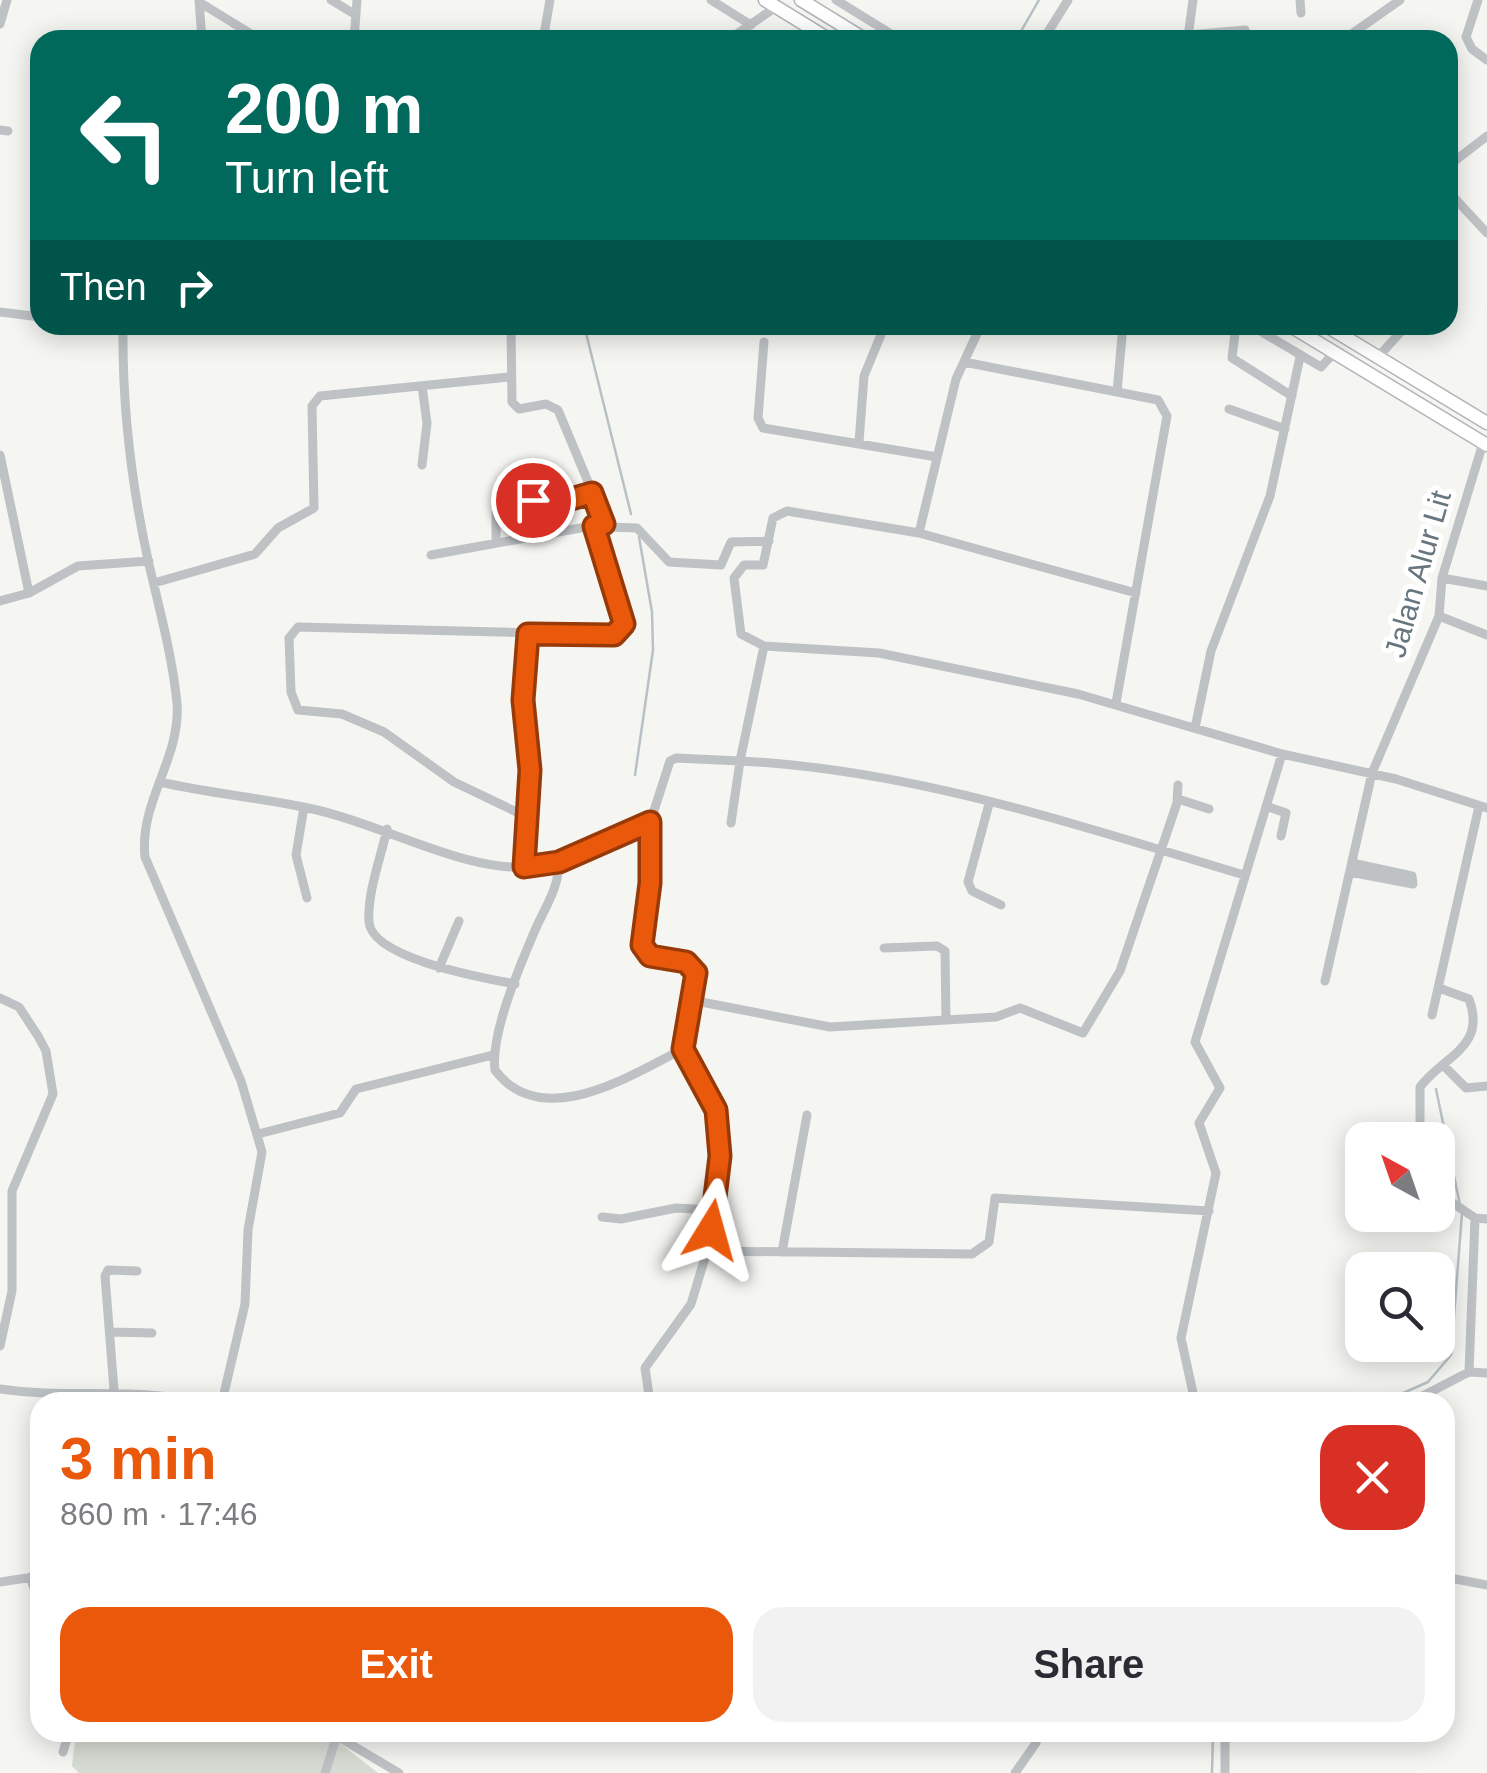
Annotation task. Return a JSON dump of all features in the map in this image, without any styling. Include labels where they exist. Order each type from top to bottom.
[{"type":"highway","points":[[801,0],[850,30]]},
{"type":"highway","points":[[770,4],[813,30]]},
{"type":"highway","points":[[1305,335],[1485,444]]},
{"type":"highway","points":[[1342,335],[1487,423]]},
{"type":"street","points":[[0,24],[7,0]]},
{"type":"street","points":[[331,0],[356,16]]},
{"type":"street","points":[[355,30],[358,0]]},
{"type":"street","points":[[544,30],[550,0]]},
{"type":"street","points":[[711,0],[751,24]]},
{"type":"street","points":[[837,0],[885,30]]},
{"type":"street","points":[[1049,30],[1068,0]]},
{"type":"street","points":[[1189,30],[1193,0]]},
{"type":"street","points":[[1300,0],[1301,12]]},
{"type":"street","points":[[1357,30],[1400,0]]},
{"type":"street","points":[[1478,0],[1466,38],[1472,49],[1487,60]]},
{"type":"street","points":[[199,1],[201,30]]},
{"type":"street","points":[[199,1],[246,30]]},
{"type":"street","points":[[742,30],[770,4]]},
{"type":"street","points":[[1458,158],[1487,136]]},
{"type":"street","points":[[1458,203],[1487,233]]},
{"type":"street","points":[[0,312],[30,316]]},
{"type":"street","points":[[123,335],[126,439],[148,561],[169,647],[177,716],[171,758],[144,823],[150,874],[241,1081],[258,1134],[262,1168],[248,1230],[246,1304],[224,1392]]},
{"type":"street","points":[[511,335],[512,402],[519,409],[550,404],[558,410],[592,493],[624,624],[622,630],[614,635],[298,627],[289,638],[291,692],[298,710],[342,714],[384,732],[454,782],[526,817]]},
{"type":"street","points":[[859,442],[864,376],[882,335]]},
{"type":"street","points":[[919,533],[964,362],[976,335]]},
{"type":"street","points":[[1117,392],[1123,335]]},
{"type":"street","points":[[1235,335],[1232,358],[1292,396]]},
{"type":"street","points":[[1266,335],[1324,367],[1334,353]]},
{"type":"street","points":[[1378,357],[1398,335]]},
{"type":"street","points":[[764,342],[758,418],[762,428],[938,457]]},
{"type":"street","points":[[1195,728],[1211,651],[1232,589],[1257,538],[1300,357]]},
{"type":"street","points":[[964,362],[1158,400],[1167,410],[1116,703]]},
{"type":"street","points":[[154,583],[254,554],[278,528],[314,508],[316,398],[509,376]]},
{"type":"street","points":[[422,386],[427,423],[422,465]]},
{"type":"street","points":[[1229,409],[1285,429]]},
{"type":"street","name":"Jalan Alur Lit","points":[[1325,981],[1372,773],[1438,616],[1442,578],[1482,464],[1485,444]]},
{"type":"street","points":[[0,455],[28,593]]},
{"type":"street","points":[[496,542],[496,513],[503,505],[592,493]]},
{"type":"street","points":[[1136,593],[919,533],[786,511],[773,518],[764,566],[744,565],[734,578],[741,634],[764,646],[879,653],[1116,703],[1282,754],[1372,773],[1483,807],[1432,1015]]},
{"type":"street","points":[[431,555],[599,525],[637,528],[670,562],[721,565],[731,542],[768,540]]},
{"type":"street","points":[[0,601],[28,593],[78,566],[148,561]]},
{"type":"street","points":[[1442,578],[1487,586]]},
{"type":"street","points":[[1438,616],[1487,635]]},
{"type":"street","points":[[524,867],[530,770],[523,700],[528,634]]},
{"type":"street","points":[[730,823],[764,646]]},
{"type":"street","points":[[1193,1392],[1181,1338],[1216,1173],[1199,1123],[1220,1088],[1197,1052],[1195,1042],[1282,754]]},
{"type":"street","points":[[649,1392],[647,1361],[691,1304],[707,1250],[720,1156],[716,1110],[683,1049],[694,968],[650,956],[642,945],[650,883],[650,822],[670,761],[833,767],[989,804],[1244,875]]},
{"type":"street","points":[[160,782],[304,808],[387,829],[466,862],[524,867],[559,862],[650,822]]},
{"type":"street","points":[[691,1000],[830,1027],[996,1017],[1020,1008],[1073,1032],[1087,1031],[1120,971],[1162,850],[1178,798],[1178,785]]},
{"type":"street","points":[[1178,798],[1209,809]]},
{"type":"street","points":[[989,804],[969,887],[1001,905]]},
{"type":"street","points":[[1266,806],[1286,812],[1280,836]]},
{"type":"street","points":[[304,808],[296,855],[307,898]]},
{"type":"street","points":[[387,829],[370,928],[383,944],[439,968],[515,984]]},
{"type":"street","points":[[559,862],[555,890],[515,984],[493,1055],[495,1070],[515,1089],[548,1097],[585,1094],[683,1049]]},
{"type":"street","points":[[1351,867],[1412,876],[1416,881],[1410,885],[1351,867]]},
{"type":"street","points":[[439,968],[459,921]]},
{"type":"street","points":[[884,948],[937,946],[945,950],[946,1019]]},
{"type":"street","points":[[1420,1122],[1420,1087],[1473,1042],[1477,1023],[1469,999],[1439,988]]},
{"type":"street","points":[[0,998],[18,1008],[38,1036],[46,1051],[53,1094],[10,1199],[12,1291],[0,1346]]},
{"type":"street","points":[[258,1134],[340,1113],[356,1090],[493,1055]]},
{"type":"street","points":[[1443,1064],[1466,1088],[1487,1086]]},
{"type":"street","points":[[782,1252],[808,1115]]},
{"type":"street","points":[[707,1250],[972,1254],[989,1242],[995,1198],[1209,1211]]},
{"type":"street","points":[[1455,1207],[1475,1218],[1487,1219]]},
{"type":"street","points":[[602,1216],[620,1219],[676,1208],[714,1210]]},
{"type":"street","points":[[1468,1372],[1475,1218]]},
{"type":"street","points":[[114,1390],[106,1271],[137,1272]]},
{"type":"street","points":[[112,1332],[152,1333]]},
{"type":"street","points":[[1429,1392],[1468,1372],[1487,1373]]},
{"type":"street","points":[[0,1389],[41,1392]]},
{"type":"street","points":[[92,1392],[128,1392]]},
{"type":"street","points":[[0,1582],[30,1578]]},
{"type":"street","points":[[1455,1579],[1487,1585]]},
{"type":"street","points":[[64,1752],[66,1742]]},
{"type":"street","points":[[326,1773],[332,1742]]},
{"type":"street","points":[[344,1742],[399,1773]]},
{"type":"street","points":[[1015,1773],[1036,1742]]},
{"type":"street","points":[[1225,1742],[1225,1773]]},
{"type":"shaded area","points":[[75,1742],[338,1742],[378,1773],[79,1773],[72,1766]]},
{"type":"waterway","points":[[1022,30],[1039,0]]},
{"type":"waterway","points":[[586,335],[631,514]]},
{"type":"waterway","points":[[635,775],[653,650],[652,612],[639,537]]},
{"type":"waterway","points":[[1436,1089],[1460,1205]]},
{"type":"waterway","points":[[1406,1392],[1428,1382],[1451,1355],[1462,1213]]},
{"type":"waterway","points":[[1212,1773],[1213,1742]]},
{"type":"route","points":[[533,500],[571,499],[592,493],[604,524],[594,526],[624,624],[614,635],[528,634],[528,674],[523,700],[530,770],[524,867],[559,862],[650,822],[650,883],[642,945],[650,956],[686,962],[696,973],[683,1049],[716,1110],[720,1156],[711,1230]]}]
